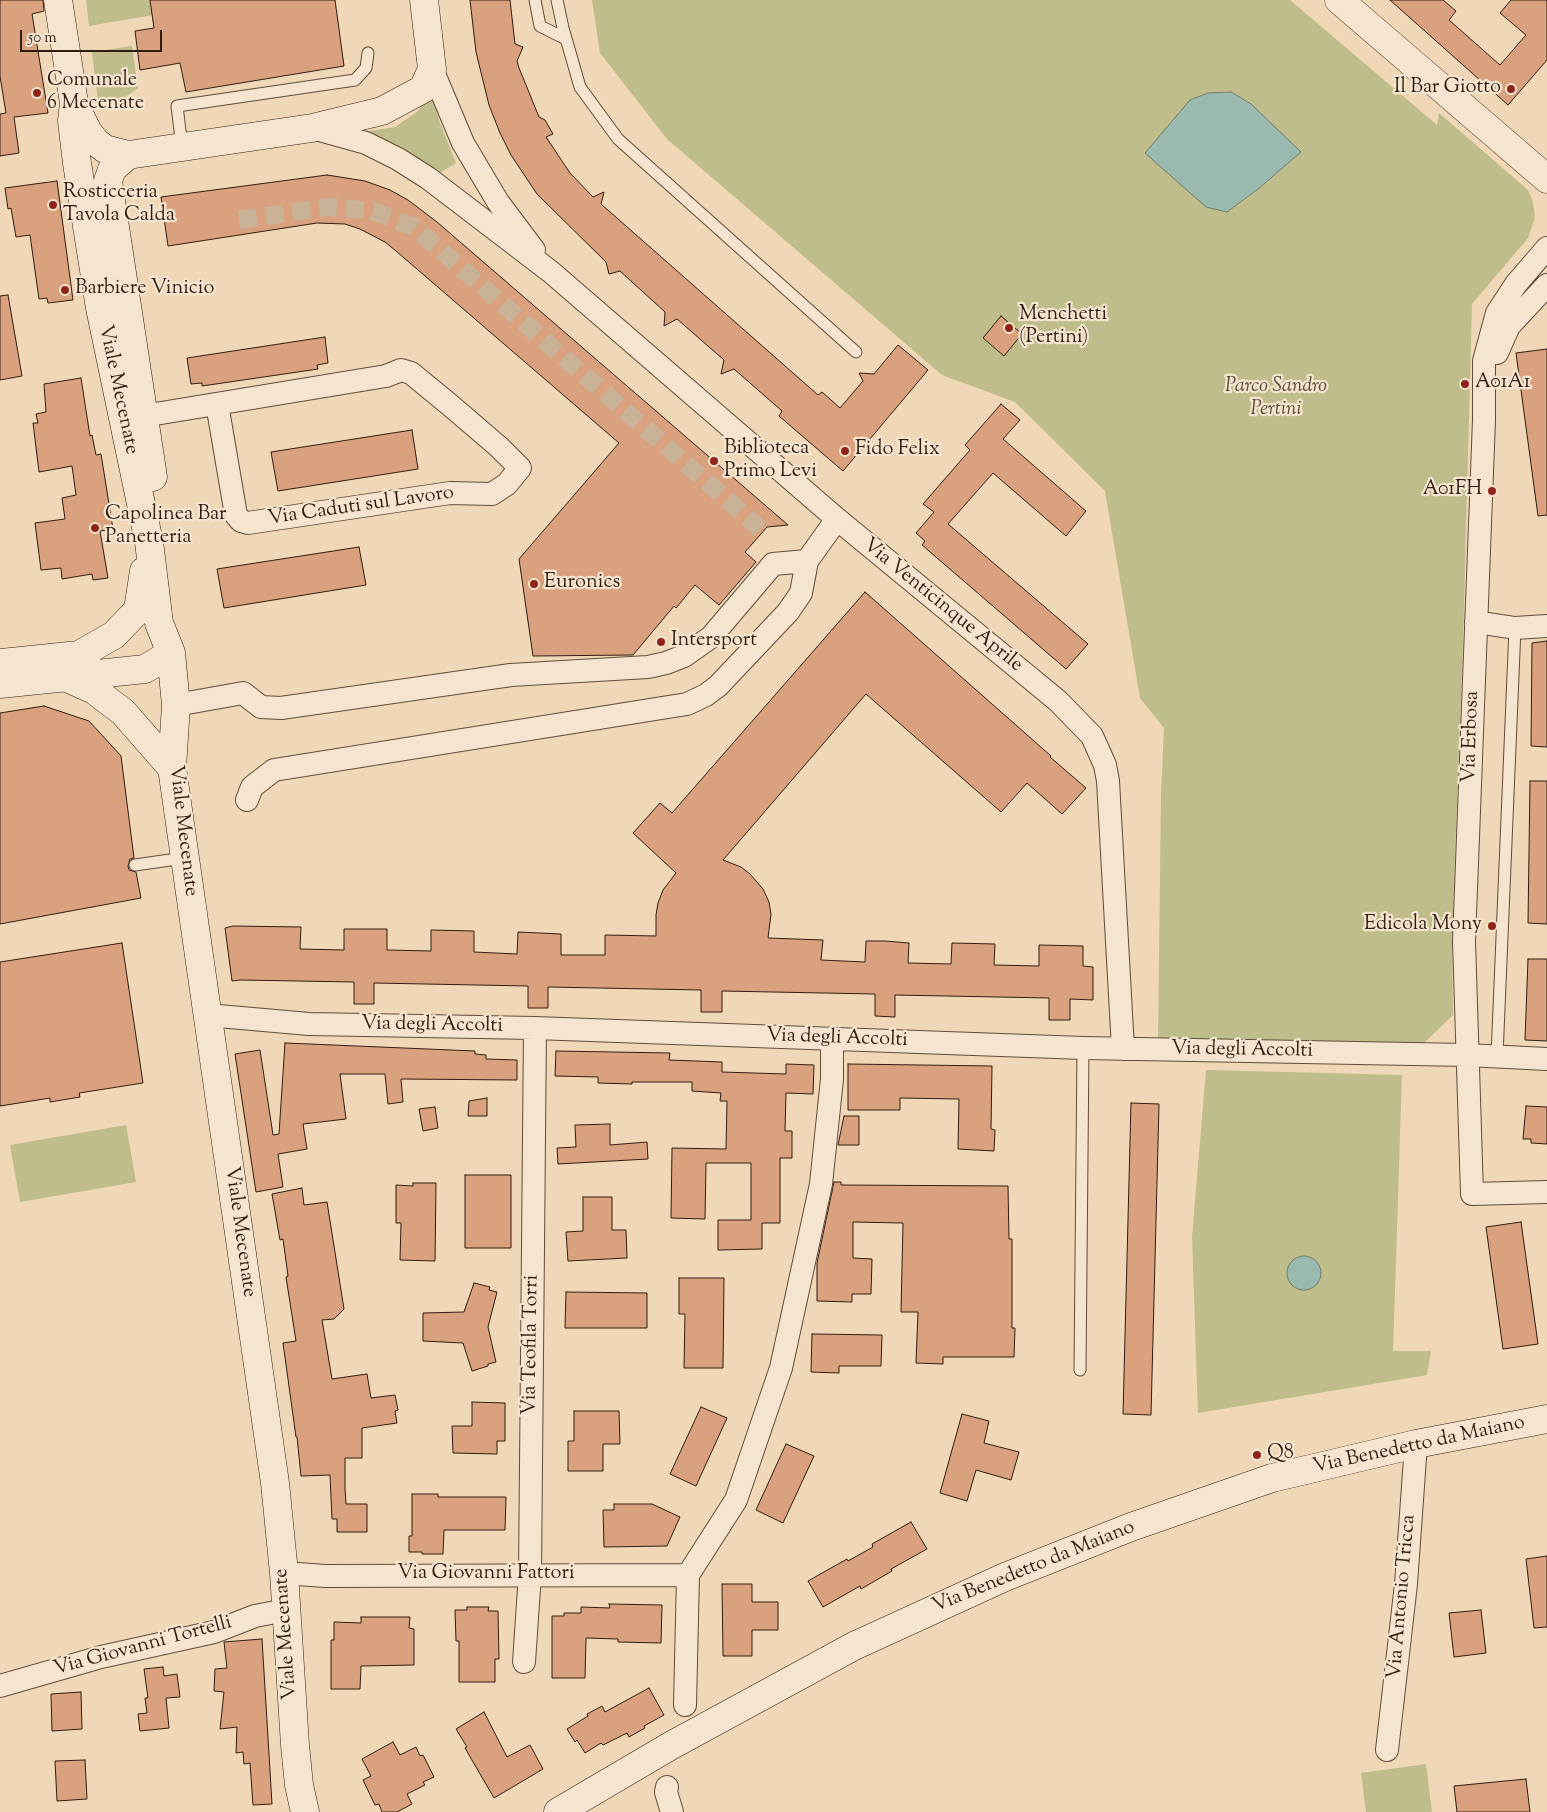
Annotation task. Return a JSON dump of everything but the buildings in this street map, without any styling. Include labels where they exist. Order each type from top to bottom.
[{"type":"main road","name":"Viale Mecenate","points":[[58,0],[74,103],[72,121],[77,163],[100,308],[149,542],[159,623],[171,653]]},
{"type":"main road","name":"Via Venticinque Aprile","points":[[74,103],[88,132],[96,142],[105,149],[128,155],[312,128],[382,111],[423,89],[432,69],[424,0]]},
{"type":"main road","points":[[1339,0],[1547,179]]},
{"type":"main road","name":"Viale Mecenate","points":[[128,155],[112,169],[108,181],[176,620],[171,653],[176,704],[172,768],[273,1474],[284,1573],[295,1745],[299,1784],[305,1812]]},
{"type":"main road","name":"Viale Mecenate","points":[[0,663],[79,655],[114,635],[138,610],[149,542]]},
{"type":"main road","points":[[0,674],[171,653]]},
{"type":"main road","points":[[0,684],[145,669],[171,653]]},
{"type":"main road","points":[[63,677],[94,690],[123,712],[172,768]]},
{"type":"main road","name":"Via Benedetto da Maiano","points":[[558,1812],[672,1745],[854,1646],[1005,1577],[1131,1527],[1272,1478],[1416,1444],[1547,1419]]},
{"type":"street","name":"Via Venticinque Aprile","points":[[432,69],[463,143],[498,202],[551,272]]},
{"type":"street","name":"Via Venticinque Aprile","points":[[312,128],[366,143],[398,159],[428,178],[551,272],[837,519],[1058,701],[1092,736],[1105,765],[1108,781],[1123,1049]]},
{"type":"street","name":"Via Erbosa","points":[[1547,248],[1516,284],[1497,313],[1484,361],[1484,420],[1464,941],[1472,1194],[1547,1192]]},
{"type":"street","name":"Via Erbosa","points":[[1484,420],[1494,360],[1509,326],[1547,285]]},
{"type":"street","name":"Via Caduti sul Lavoro","points":[[143,416],[386,376],[401,370],[411,373],[450,405],[499,447],[520,468],[507,484],[492,494],[450,493],[248,523],[241,521],[236,515],[217,404]]},
{"type":"street","points":[[247,800],[252,787],[274,770],[687,704],[706,695],[718,686],[788,612],[800,594],[807,560],[837,519]]},
{"type":"street","points":[[176,704],[243,693],[261,707],[282,708],[511,675],[648,667],[666,663],[684,656],[711,637],[773,564],[807,560]]},
{"type":"street","points":[[1476,622],[1515,628],[1547,626]]},
{"type":"street","name":"Via degli Accolti","points":[[208,1015],[309,1024],[535,1028],[1082,1048],[1467,1055],[1547,1059]]},
{"type":"street","name":"Via Teofila Torri","points":[[524,1662],[530,1574],[535,1028]]},
{"type":"street","points":[[685,1705],[688,1575],[736,1500],[781,1368],[821,1184],[832,1079],[832,1038]]},
{"type":"street","name":"Via Antonio Tricca","points":[[1387,1750],[1406,1584],[1416,1444]]},
{"type":"street","name":"Via Giovanni Fattori","points":[[284,1573],[325,1576],[688,1575]]},
{"type":"street","name":"Via Giovanni Tortelli","points":[[0,1686],[101,1657],[214,1632],[255,1616],[286,1610]]},
{"type":"street","points":[[666,1787],[672,1812]]},
{"type":"lane","points":[[535,0],[540,26],[566,39]]},
{"type":"lane","points":[[557,0],[580,87],[618,139],[856,352]]},
{"type":"lane","points":[[182,148],[176,106],[355,80],[366,68],[368,53]]},
{"type":"lane","points":[[1497,1056],[1515,628]]},
{"type":"lane","points":[[135,865],[184,858]]},
{"type":"lane","points":[[1080,1370],[1082,1048]]},
{"type":"green space","points":[[86,0],[150,0],[153,15],[89,26]]},
{"type":"green space","name":"Parco Sandro Pertini","points":[[592,0],[1290,0],[1437,125],[1439,113],[1528,190],[1533,202],[1535,218],[1528,238],[1472,304],[1463,642],[1452,939],[1453,1015],[1424,1043],[1158,1040],[1161,795],[1164,728],[1140,698],[1105,491],[1015,402],[942,375],[667,139],[600,53]],"holes":[[[1170,125],[1300,152],[1258,189],[1227,212],[1146,153]]]},
{"type":"green space","points":[[132,46],[138,88],[125,97],[98,101],[92,52]]},
{"type":"green space","points":[[431,91],[440,123],[456,163],[435,176],[357,133],[395,127],[418,111]]},
{"type":"green space","points":[[1206,1070],[1402,1075],[1393,1351],[1431,1351],[1427,1375],[1198,1413],[1192,1237]]},
{"type":"green space","points":[[126,1125],[136,1182],[20,1202],[10,1145]]},
{"type":"green space","points":[[1426,1764],[1432,1812],[1366,1812],[1361,1773]]},
{"type":"water","points":[[1231,92],[1251,104],[1301,152],[1258,189],[1227,212],[1206,207],[1145,153],[1190,100],[1208,93]]},
{"type":"water","points":[[1304,1256],[1311,1257],[1316,1261],[1320,1266],[1320,1280],[1316,1285],[1311,1289],[1304,1290],[1297,1289],[1292,1285],[1288,1280],[1287,1273],[1288,1266],[1292,1261],[1297,1257]]},
{"type":"tunnel","points":[[239,220],[330,207],[373,211],[414,227],[763,531]]},
{"type":"place","name":"Il Bar Giotto","points":[[1511,89]]},
{"type":"place","name":"Comunale 6 Mecenate","points":[[37,93]]},
{"type":"place","name":"Rosticceria Tavola Calda","points":[[53,205]]},
{"type":"place","name":"Barbiere Vinicio","points":[[65,290]]},
{"type":"place","name":"Menchetti (Pertini)","points":[[1009,328]]},
{"type":"place","name":"A01A1","points":[[1465,384]]},
{"type":"place","name":"Fido Felix","points":[[845,451]]},
{"type":"place","name":"Biblioteca Primo Levi","points":[[714,461]]},
{"type":"place","name":"A01FH","points":[[1492,491]]},
{"type":"place","name":"Capolinea Bar Panetteria","points":[[95,528]]},
{"type":"place","name":"Euronics","points":[[534,584]]},
{"type":"place","name":"Intersport","points":[[661,642]]},
{"type":"place","name":"Edicola Mony","points":[[1492,926]]},
{"type":"place","name":"Q8","points":[[1257,1455]]}]
